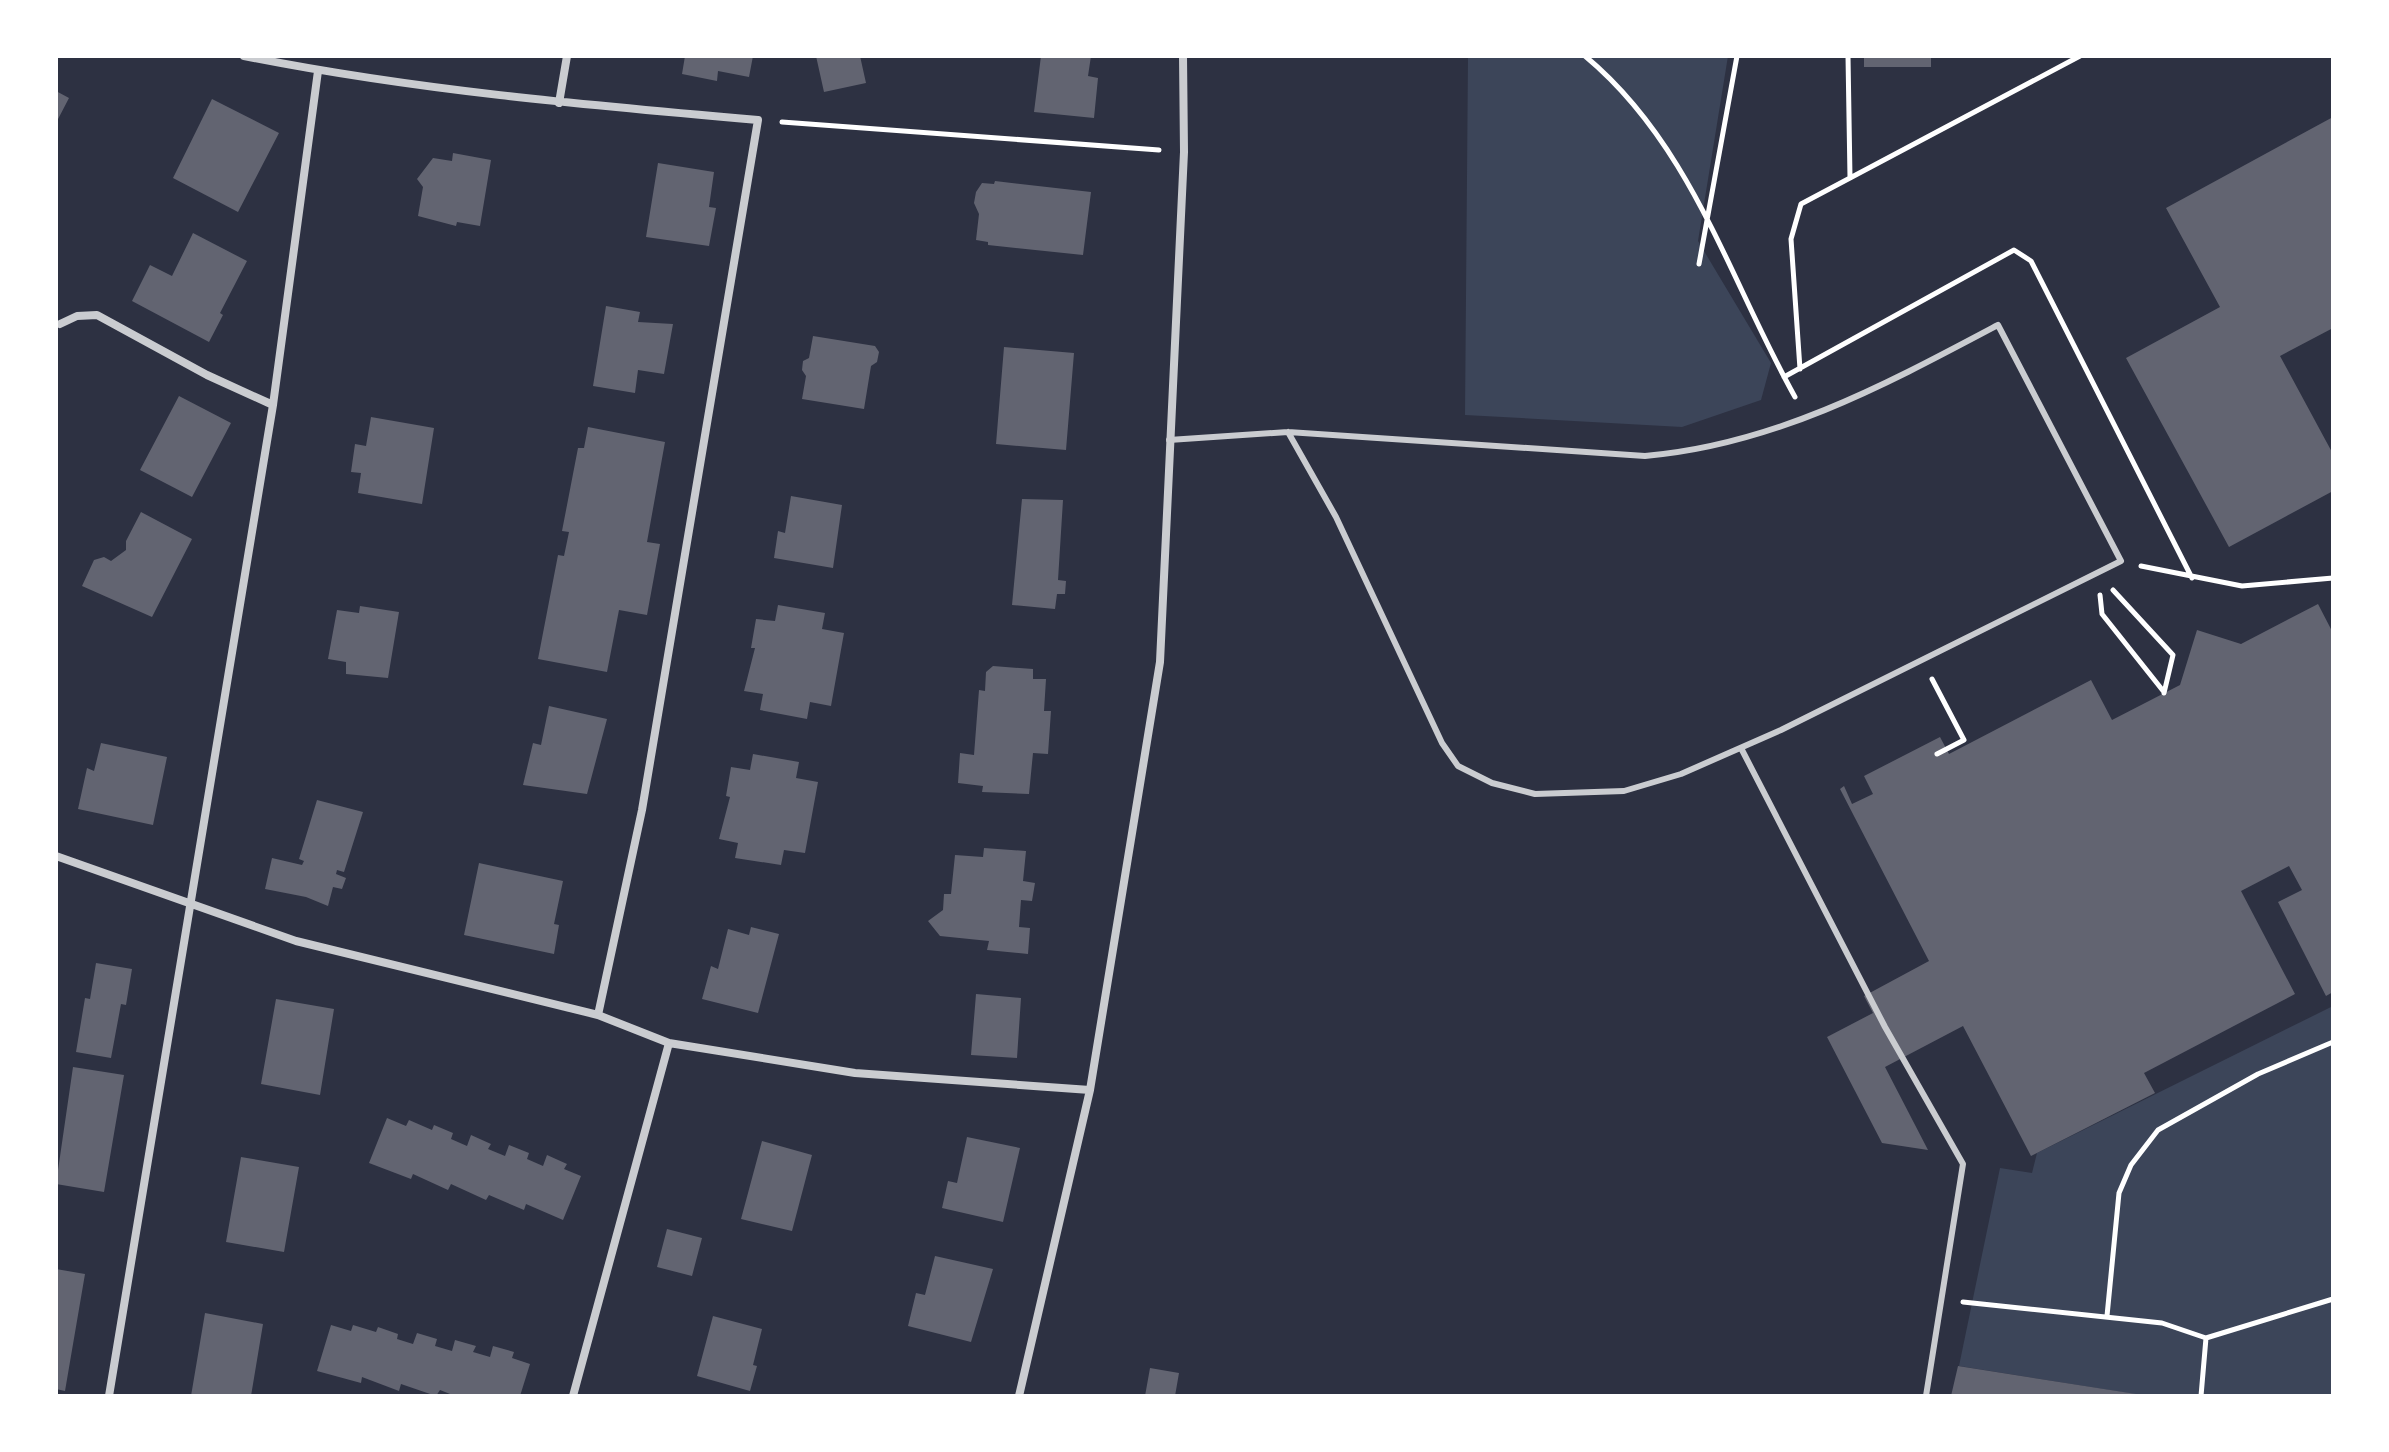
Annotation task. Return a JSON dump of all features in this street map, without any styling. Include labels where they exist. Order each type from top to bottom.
[{"type":"street","points":[[244,56],[318,71],[559,103],[758,120],[642,810],[598,1015]]},
{"type":"street","points":[[559,103],[567,56]]},
{"type":"street","points":[[1019,1396],[1090,1090],[1160,662],[1184,152],[1183,56]]},
{"type":"street","points":[[109,1396],[273,405],[318,71]]},
{"type":"street","points":[[60,324],[77,316],[97,315],[207,375],[273,405]]},
{"type":"street","points":[[56,856],[296,941],[598,1015],[669,1043],[855,1073],[1090,1090]]},
{"type":"street","points":[[573,1396],[669,1043]]},
{"type":"lane","points":[[1169,440],[1288,432],[1645,456],[1727,445],[1807,419],[1889,383],[1998,325],[2121,561],[1923,661],[1681,774],[1624,791],[1535,794],[1492,783],[1458,766],[1409,676],[1336,517],[1288,432]]},
{"type":"lane","points":[[1741,748],[1885,1027],[1963,1164],[1926,1396]]},
{"type":"path","points":[[1585,56],[1618,83],[1659,133],[1707,219],[1807,419]]},
{"type":"path","points":[[1699,264],[1737,56]]},
{"type":"path","points":[[1848,56],[1850,178]]},
{"type":"path","points":[[1800,369],[1791,239],[1801,204],[2080,56]]},
{"type":"path","points":[[758,120],[1184,152]]},
{"type":"path","points":[[2121,561],[2242,586],[2333,578]]},
{"type":"path","points":[[2097,573],[2173,655],[2164,693],[2102,614]]},
{"type":"path","points":[[1923,661],[1964,740],[1937,754]]},
{"type":"path","points":[[2107,1316],[2119,1193],[2131,1165],[2158,1130],[2258,1074],[2333,1042]]},
{"type":"path","points":[[1941,1299],[2162,1323],[2206,1338],[2333,1299]]},
{"type":"path","points":[[2201,1396],[2206,1338]]},
{"type":"shaded area","points":[[1468,56],[1728,56],[1698,241],[1771,363],[1761,400],[1682,427],[1465,415]]},
{"type":"shaded area","points":[[2333,1006],[2333,1396],[2147,1396],[1959,1366],[2000,1168],[2032,1173],[2037,1153]]},
{"type":"building","points":[[685,56],[753,56],[749,77],[718,71],[717,81],[682,74]]},
{"type":"building","points":[[816,56],[860,56],[866,83],[824,92]]},
{"type":"building","points":[[1041,56],[1091,56],[1088,76],[1098,78],[1094,118],[1034,112]]},
{"type":"building","points":[[1864,56],[1931,56],[1931,67],[1864,67]]},
{"type":"building","points":[[56,91],[69,98],[56,123]]},
{"type":"building","points":[[212,99],[279,133],[238,212],[173,178]]},
{"type":"building","points":[[2333,117],[2333,328],[2280,356],[2333,454],[2333,491],[2229,547],[2126,358],[2220,307],[2166,208]]},
{"type":"building","points":[[453,153],[491,160],[480,226],[457,222],[456,226],[418,216],[423,187],[417,179],[433,158],[452,161]]},
{"type":"building","points":[[658,163],[714,172],[709,207],[716,208],[709,246],[646,237]]},
{"type":"building","points":[[995,181],[1091,192],[1083,255],[988,245],[988,242],[976,240],[979,214],[974,203],[976,192],[982,183],[994,184]]},
{"type":"building","points":[[193,233],[247,261],[209,342],[132,301],[150,265],[172,276]]},
{"type":"building","points":[[606,306],[640,312],[638,322],[673,324],[664,374],[638,370],[635,393],[593,386]]},
{"type":"building","points":[[813,336],[875,346],[879,352],[877,362],[871,366],[864,409],[802,399],[806,376],[802,370],[803,361],[809,358]]},
{"type":"building","points":[[1004,347],[1074,353],[1066,450],[996,444]]},
{"type":"building","points":[[179,396],[231,423],[192,497],[140,470]]},
{"type":"building","points":[[371,417],[434,428],[422,504],[358,493],[361,473],[351,472],[355,444],[366,446]]},
{"type":"building","points":[[588,427],[665,442],[647,542],[660,544],[647,615],[619,610],[607,672],[538,659],[558,555],[564,556],[569,532],[562,531],[578,448],[584,448]]},
{"type":"building","points":[[791,496],[842,505],[833,568],[774,558],[778,531],[785,533]]},
{"type":"building","points":[[1022,499],[1063,500],[1058,580],[1066,581],[1065,594],[1057,594],[1055,609],[1012,605]]},
{"type":"building","points":[[141,512],[192,539],[152,617],[82,586],[94,560],[104,557],[111,561],[126,550],[126,541]]},
{"type":"building","points":[[2318,604],[2333,633],[2333,992],[2326,996],[2278,902],[2302,890],[2289,866],[2241,891],[2295,994],[2144,1073],[2155,1093],[2031,1156],[1963,1026],[1885,1067],[1928,1150],[1882,1143],[1827,1037],[1873,1013],[1864,996],[1929,961],[1840,789],[1844,786],[1852,804],[1873,794],[1864,776],[1940,737],[1949,754],[2091,680],[2112,720],[2180,685],[2197,630],[2241,644]]},
{"type":"building","points":[[778,605],[825,613],[822,629],[844,633],[831,706],[810,702],[807,719],[760,710],[763,694],[744,691],[755,648],[751,648],[756,619],[775,621]]},
{"type":"building","points":[[360,606],[399,612],[388,678],[346,674],[346,662],[328,659],[337,610],[359,613]]},
{"type":"building","points":[[993,666],[1033,669],[1033,679],[1046,679],[1044,711],[1051,711],[1048,754],[1033,753],[1029,794],[982,792],[983,786],[958,783],[960,753],[974,755],[979,690],[985,691],[986,672]]},
{"type":"building","points":[[549,706],[607,719],[587,794],[523,785],[533,743],[541,745]]},
{"type":"building","points":[[101,743],[167,757],[153,825],[78,809],[87,768],[94,771]]},
{"type":"building","points":[[753,754],[799,762],[796,778],[818,782],[805,853],[784,850],[781,865],[735,858],[738,843],[719,839],[730,797],[726,796],[731,767],[750,770]]},
{"type":"building","points":[[317,800],[363,812],[344,872],[337,870],[336,874],[346,878],[342,889],[333,887],[328,906],[306,897],[265,889],[272,858],[302,865],[304,861],[299,859]]},
{"type":"building","points":[[984,848],[1026,851],[1023,881],[1035,883],[1032,901],[1021,900],[1019,927],[1030,928],[1028,954],[987,950],[989,941],[940,936],[928,921],[943,910],[944,894],[951,894],[955,855],[983,857]]},
{"type":"building","points":[[479,863],[563,881],[554,924],[559,925],[554,954],[464,935]]},
{"type":"building","points":[[751,927],[779,934],[758,1013],[702,999],[711,966],[718,969],[728,929],[749,935]]},
{"type":"building","points":[[96,963],[132,969],[126,1005],[121,1004],[111,1058],[76,1052],[85,998],[90,999]]},
{"type":"building","points":[[976,994],[1021,998],[1017,1058],[971,1055]]},
{"type":"building","points":[[276,999],[334,1009],[320,1095],[261,1084]]},
{"type":"building","points":[[73,1067],[124,1075],[104,1192],[56,1184]]},
{"type":"building","points":[[387,1118],[406,1126],[409,1120],[432,1130],[434,1125],[453,1133],[451,1139],[467,1146],[471,1135],[491,1144],[488,1149],[505,1156],[509,1145],[529,1153],[527,1159],[543,1166],[547,1155],[567,1164],[564,1169],[581,1176],[563,1220],[526,1204],[524,1210],[489,1195],[486,1200],[451,1184],[448,1190],[413,1174],[411,1179],[369,1163]]},
{"type":"building","points":[[967,1137],[1020,1148],[1003,1222],[942,1208],[948,1181],[957,1183]]},
{"type":"building","points":[[762,1141],[812,1155],[792,1231],[741,1219]]},
{"type":"building","points":[[241,1157],[299,1167],[284,1252],[226,1242]]},
{"type":"building","points":[[667,1229],[702,1238],[692,1276],[657,1267]]},
{"type":"building","points":[[935,1256],[993,1269],[971,1342],[908,1326],[916,1293],[925,1295]]},
{"type":"building","points":[[56,1269],[85,1274],[65,1391],[56,1389]]},
{"type":"building","points":[[205,1313],[263,1324],[251,1396],[191,1396]]},
{"type":"building","points":[[713,1316],[762,1329],[750,1391],[697,1376]]},
{"type":"building","points":[[331,1325],[351,1331],[353,1325],[376,1332],[378,1327],[398,1334],[397,1339],[413,1344],[417,1333],[437,1339],[435,1346],[452,1351],[455,1340],[476,1346],[473,1352],[490,1357],[493,1346],[514,1352],[512,1358],[530,1364],[520,1396],[455,1396],[440,1390],[436,1396],[401,1384],[399,1391],[362,1377],[361,1383],[317,1371]]},
{"type":"building","points":[[1958,1366],[2136,1394],[2136,1396],[1951,1396]]},
{"type":"building","points":[[1150,1368],[1179,1373],[1175,1396],[1145,1396]]}]
